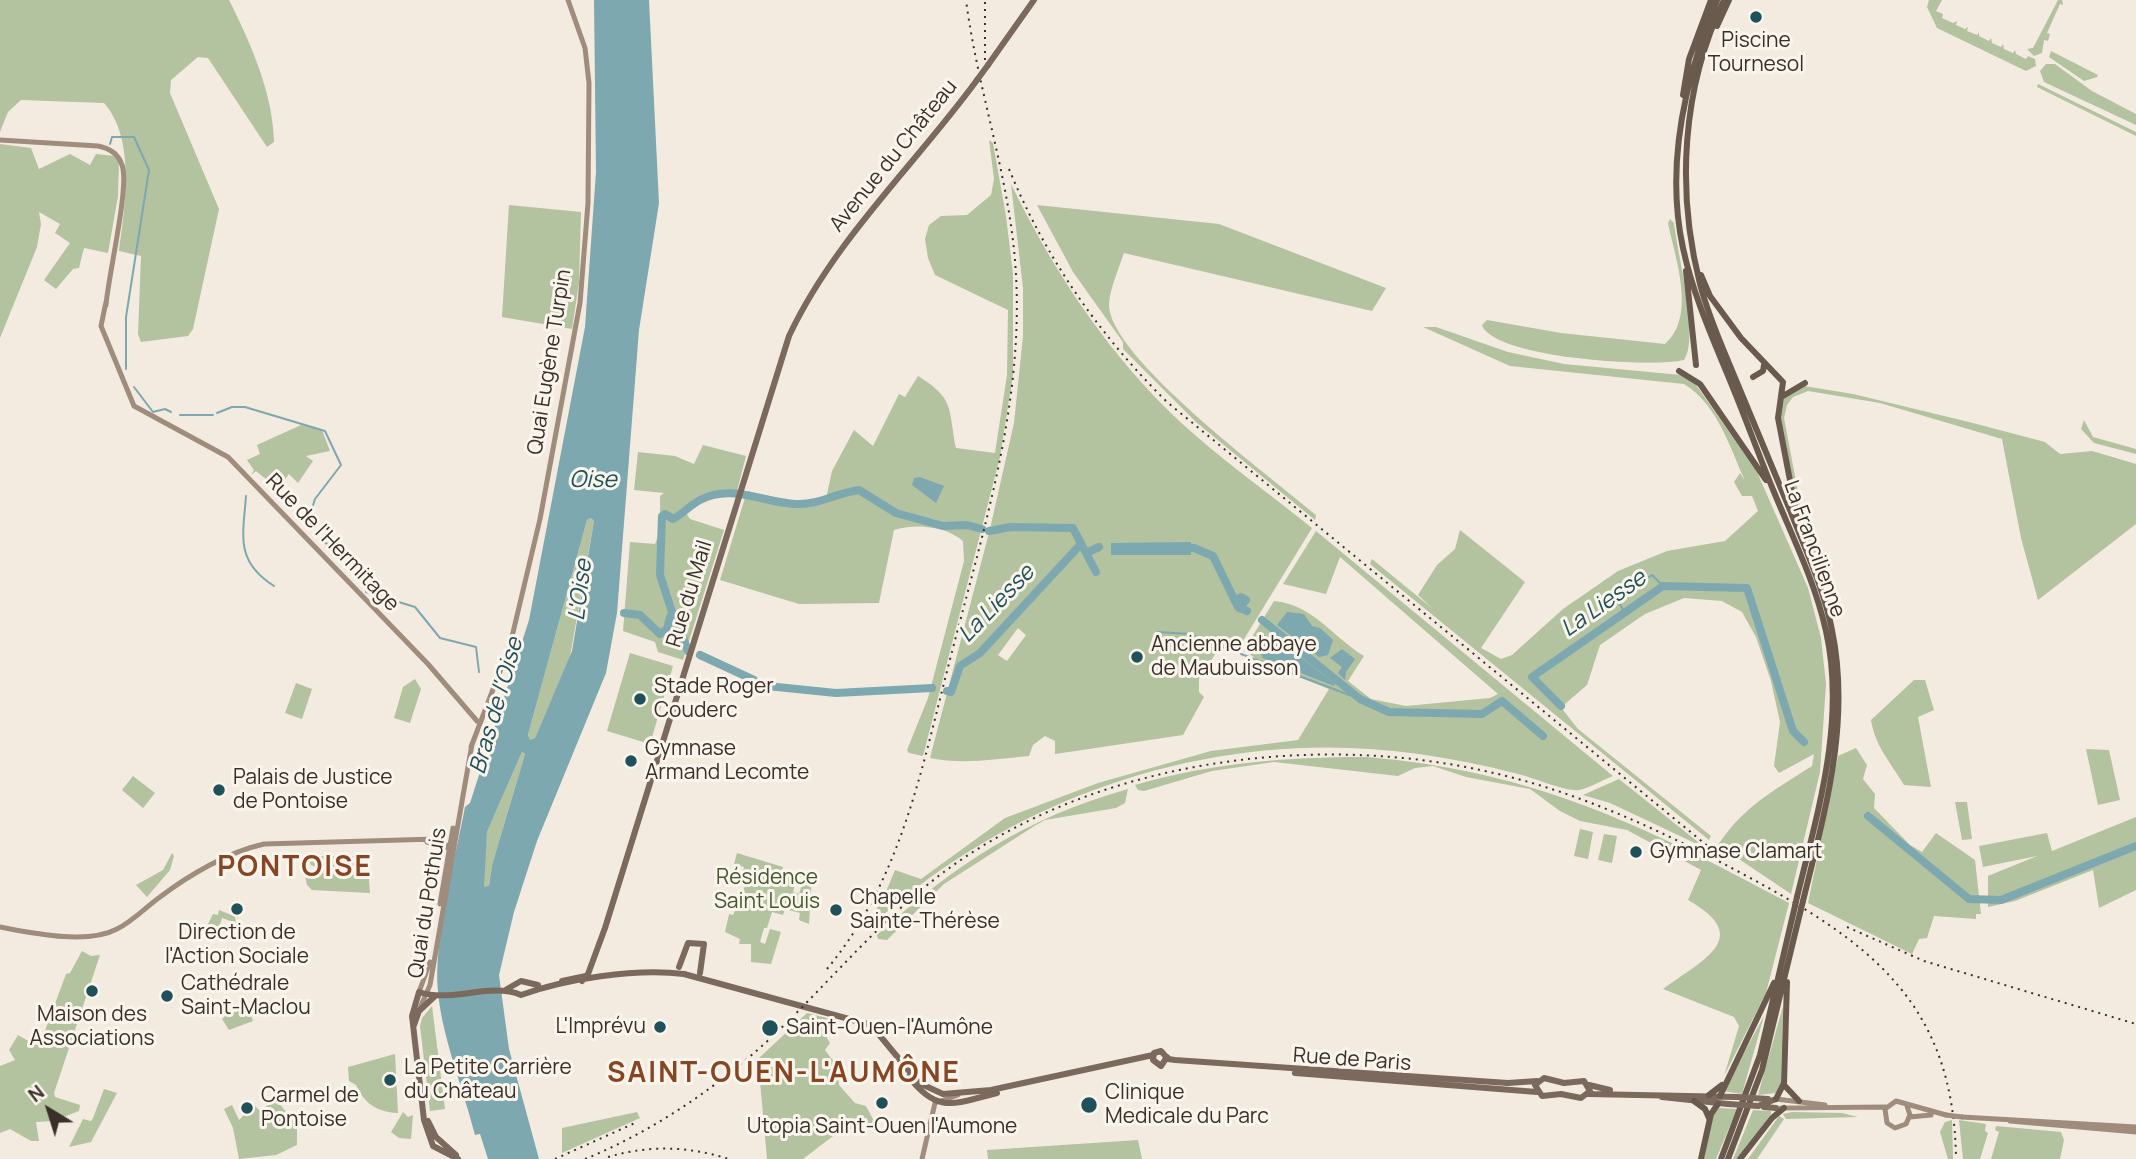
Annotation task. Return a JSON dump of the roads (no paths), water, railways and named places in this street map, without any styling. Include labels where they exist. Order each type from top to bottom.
[{"type":"highway","points":[[1679,132],[1689,59],[1711,0]]},
{"type":"highway","name":"La Francilienne","points":[[1717,0],[1693,68],[1679,132],[1677,195],[1683,248],[1699,301],[1811,584],[1826,631],[1832,672],[1832,720],[1827,761],[1800,899]]},
{"type":"highway","name":"La Francilienne","points":[[1726,0],[1701,63],[1686,153],[1686,197],[1692,245],[1704,300],[1818,580],[1832,629],[1839,672],[1838,744],[1762,1070],[1728,1159]]},
{"type":"highway","points":[[1692,245],[1710,296],[1764,365],[1783,382],[1778,418],[1798,531]]},
{"type":"highway","points":[[1683,248],[1696,365]]},
{"type":"highway","points":[[1753,377],[1763,370],[1764,365]]},
{"type":"highway","points":[[1679,370],[1700,384],[1774,494]]},
{"type":"highway","points":[[1700,374],[1700,384]]},
{"type":"highway","points":[[1782,397],[1794,387],[1805,383]]},
{"type":"highway","points":[[1784,967],[1784,1083],[1787,1091],[1799,1101]]},
{"type":"highway","points":[[1709,1095],[1723,1084],[1784,967]]},
{"type":"highway","name":"La Francilienne","points":[[1721,1159],[1752,1081],[1784,967]]},
{"type":"highway","points":[[1772,1118],[1769,1103],[1784,1083]]},
{"type":"highway","points":[[1701,1159],[1709,1122],[1726,1100],[1723,1084]]},
{"type":"highway","points":[[1694,1101],[1706,1111],[1709,1122]]},
{"type":"highway","points":[[1740,1159],[1772,1118],[1784,1108]]},
{"type":"main road","name":"Quai Eugène Turpin","points":[[479,719],[510,645],[534,546],[580,303],[588,203],[589,83],[585,48],[568,0]]},
{"type":"main road","name":"Avenue du Château","points":[[839,253],[977,80],[1034,0]]},
{"type":"main road","name":"Rue de l'Hermitage","points":[[0,140],[110,149],[119,158],[124,170],[106,302],[106,336],[134,406],[214,449],[237,466],[479,719]]},
{"type":"main road","name":"Rue du Mail","points":[[586,977],[646,799],[789,336],[815,288],[839,253]]},
{"type":"main road","name":"Quai du Pothuis","points":[[419,992],[431,957],[448,861],[455,842],[471,747],[479,719]]},
{"type":"main road","name":"Quai du Pothuis","points":[[448,846],[458,815]]},
{"type":"main road","name":"Quai du Pothuis","points":[[435,843],[454,826]]},
{"type":"main road","points":[[0,927],[55,936],[96,935],[116,930],[186,878],[256,845],[424,840],[448,846],[455,842]]},
{"type":"main road","points":[[435,843],[448,861]]},
{"type":"main road","points":[[448,846],[448,861]]},
{"type":"main road","name":"Quai du Pothuis","points":[[433,996],[448,861]]},
{"type":"main road","points":[[679,967],[688,943],[704,944],[706,947],[699,973]]},
{"type":"main road","name":"Rue du Mail","points":[[586,977],[595,956]]},
{"type":"main road","points":[[459,1159],[434,1140],[424,1111],[412,1011],[419,992],[433,996],[504,990],[521,995],[527,987],[586,977],[615,976],[679,967]]},
{"type":"main road","points":[[679,967],[687,975]]},
{"type":"main road","points":[[655,971],[687,975],[810,1008],[866,1024],[878,1031],[911,1074],[928,1089],[935,1103],[922,1159]]},
{"type":"main road","points":[[687,975],[699,973]]},
{"type":"main road","points":[[699,973],[708,982]]},
{"type":"main road","points":[[586,977],[615,976]]},
{"type":"main road","points":[[504,990],[521,981],[527,987]]},
{"type":"main road","points":[[516,984],[516,993]]},
{"type":"main road","points":[[414,1027],[419,1011],[433,996]]},
{"type":"main road","points":[[866,1024],[921,1092],[935,1103],[955,1103],[1129,1063],[1154,1059],[1166,1061]]},
{"type":"main road","points":[[935,1103],[958,1095],[1154,1059],[1161,1051],[1166,1061]]},
{"type":"main road","name":"Rue de Paris","points":[[1166,1061],[1496,1082],[1537,1081],[1544,1078],[1561,1083],[1582,1080],[1589,1085],[1626,1093]]},
{"type":"main road","name":"Rue de Paris","points":[[1166,1061],[1537,1092],[1542,1096],[1564,1094],[1580,1099],[1588,1094],[1709,1095],[1726,1100],[1769,1103],[1784,1108],[1835,1107]]},
{"type":"main road","points":[[1537,1081],[1537,1092]]},
{"type":"main road","points":[[1588,1094],[1589,1085]]},
{"type":"main road","points":[[928,1089],[958,1095]]},
{"type":"main road","name":"Rue de Paris","points":[[1650,1094],[1694,1101],[1799,1101],[1877,1112],[1889,1125],[1896,1128],[1904,1126],[1910,1117],[1943,1115]]},
{"type":"main road","name":"Rue de Paris","points":[[1856,1109],[1886,1107],[1896,1101],[1943,1115]]},
{"type":"main road","points":[[1907,1106],[1910,1117]]},
{"type":"main road","points":[[1884,1117],[1886,1107]]},
{"type":"main road","points":[[1943,1115],[2136,1129]]},
{"type":"water","name":"Oise","points":[[594,0],[649,0],[659,203],[639,330],[617,613],[606,673],[537,841],[514,912],[499,975],[509,1049],[539,1159],[488,1159],[480,1134],[475,1135],[444,1027],[438,992],[439,949],[465,807],[470,803],[529,620],[585,327],[596,172]],"holes":[[[591,518],[594,521],[572,651],[535,738],[530,740],[528,735],[587,520]],[[522,752],[525,754],[492,865],[489,886],[484,887],[487,832]]]},
{"type":"water","points":[[920,477],[944,486],[936,503],[912,485],[914,478]]},
{"type":"water","points":[[1191,542],[1191,555],[1111,555],[1111,543]]},
{"type":"water","points":[[1287,612],[1304,614],[1312,626],[1320,628],[1333,640],[1328,655],[1319,657],[1277,625]]},
{"type":"water","points":[[1271,633],[1335,684],[1334,686],[1263,658],[1259,649]]},
{"type":"water","points":[[1342,649],[1355,659],[1346,672],[1345,680],[1338,673],[1342,667],[1330,658]]},
{"type":"waterway","points":[[110,144],[112,137],[134,137],[149,170],[126,317],[126,369]]},
{"type":"waterway","points":[[134,387],[153,412],[165,409],[171,412]]},
{"type":"waterway","points":[[217,413],[232,407],[245,407],[325,431],[341,465],[315,499],[307,524]]},
{"type":"waterway","points":[[180,415],[213,415]]},
{"type":"waterway","name":"La Liesse","points":[[673,615],[660,575],[662,516],[665,514],[673,519],[696,502],[712,495],[748,495],[784,503],[804,504],[859,490],[896,513],[943,526],[967,525],[982,529]]},
{"type":"waterway","points":[[246,496],[243,535],[247,557],[261,577],[274,586]]},
{"type":"waterway","name":"La Liesse","points":[[989,531],[1011,527],[1073,528],[1086,553],[1099,547]]},
{"type":"waterway","points":[[320,540],[331,546]]},
{"type":"waterway","name":"La Liesse","points":[[947,691],[951,692],[960,666],[980,653],[1081,544]]},
{"type":"waterway","name":"La Liesse","points":[[1184,547],[1213,556],[1238,607],[1247,611]]},
{"type":"waterway","points":[[340,552],[345,555],[345,561]]},
{"type":"waterway","points":[[1086,553],[1096,572]]},
{"type":"waterway","points":[[1625,613],[1617,599],[1652,575],[1663,586]]},
{"type":"waterway","name":"La Liesse","points":[[1561,706],[1532,677],[1663,586],[1747,588],[1793,731],[1804,742]]},
{"type":"waterway","points":[[366,592],[415,607],[440,638],[476,647],[479,672]]},
{"type":"waterway","name":"La Liesse","points":[[1235,601],[1241,597],[1246,600],[1239,608]]},
{"type":"waterway","name":"La Liesse","points":[[624,613],[640,615],[660,634],[667,629],[670,617]]},
{"type":"waterway","name":"La Liesse","points":[[674,614],[688,651]]},
{"type":"waterway","name":"La Liesse","points":[[1262,620],[1360,699],[1389,712],[1482,714],[1502,701],[1543,736]]},
{"type":"waterway","points":[[1158,632],[1190,634],[1230,650]]},
{"type":"waterway","points":[[1241,654],[1360,699]]},
{"type":"waterway","name":"La Liesse","points":[[700,655],[754,680]]},
{"type":"waterway","name":"La Liesse","points":[[767,686],[836,693],[932,688]]},
{"type":"waterway","name":"La Liesse","points":[[1868,816],[1969,899],[2001,900],[2136,846]]},
{"type":"railway","points":[[827,969],[853,933],[875,895],[908,816],[989,510],[1008,417],[1017,323],[1013,240],[966,0]]},
{"type":"railway","points":[[985,0],[985,60]]},
{"type":"railway","points":[[1009,169],[1039,233],[1076,293],[1119,350],[1167,402],[1710,848]]},
{"type":"railway","points":[[585,1159],[661,1121],[732,1071],[775,1034],[901,908],[981,847],[1048,812],[1120,785],[1195,767],[1272,757],[1349,755],[1425,761],[1498,774],[1561,792],[1683,843],[1787,898],[1828,924],[1864,952],[1895,982],[1921,1017],[1939,1057],[1951,1104],[1956,1159]]},
{"type":"railway","points":[[1847,927],[1924,961],[2136,1024]]},
{"type":"railway","points":[[555,1159],[635,1123]]},
{"type":"railway","points":[[608,1157],[638,1150],[684,1149],[729,1159]]},
{"type":"place","name":"Piscine Tournesol","points":[[1756,17]]},
{"type":"place","name":"Ancienne abbaye de Maubuisson","points":[[1137,657]]},
{"type":"place","name":"Stade Roger Couderc","points":[[640,699]]},
{"type":"place","name":"Gymnase Armand Lecomte","points":[[631,761]]},
{"type":"place","name":"Palais de Justice de Pontoise","points":[[219,790]]},
{"type":"place","name":"Gymnase Clamart","points":[[1636,852]]},
{"type":"place","name":"Direction de l'Action Sociale","points":[[237,909]]},
{"type":"place","name":"Chapelle Sainte-Thérèse","points":[[836,910]]},
{"type":"place","name":"Maison des Associations","points":[[92,991]]},
{"type":"place","name":"Cathédrale Saint-Maclou","points":[[167,996]]},
{"type":"place","name":"L'Imprévu","points":[[660,1027]]},
{"type":"place","name":"Saint-Ouen-l'Aumône","points":[[770,1028]]},
{"type":"place","name":"La Petite Carrière du Château","points":[[390,1080]]},
{"type":"place","name":"Utopia Saint-Ouen l'Aumone","points":[[882,1103]]},
{"type":"place","name":"Clinique Medicale du Parc","points":[[1089,1105]]},
{"type":"place","name":"Carmel de Pontoise","points":[[247,1108]]},
{"type":"district","name":"PONTOISE","points":[[295,868]]},
{"type":"district","name":"SAINT-OUEN-L'AUMÔNE","points":[[784,1074]]},
{"type":"water label","name":"L'Oise","points":[[581,590]]},
{"type":"water label","name":"Bras de l'Oise","points":[[497,706]]},
{"type":"park label","name":"Résidence Saint Louis","points":[[767,890]]}]
